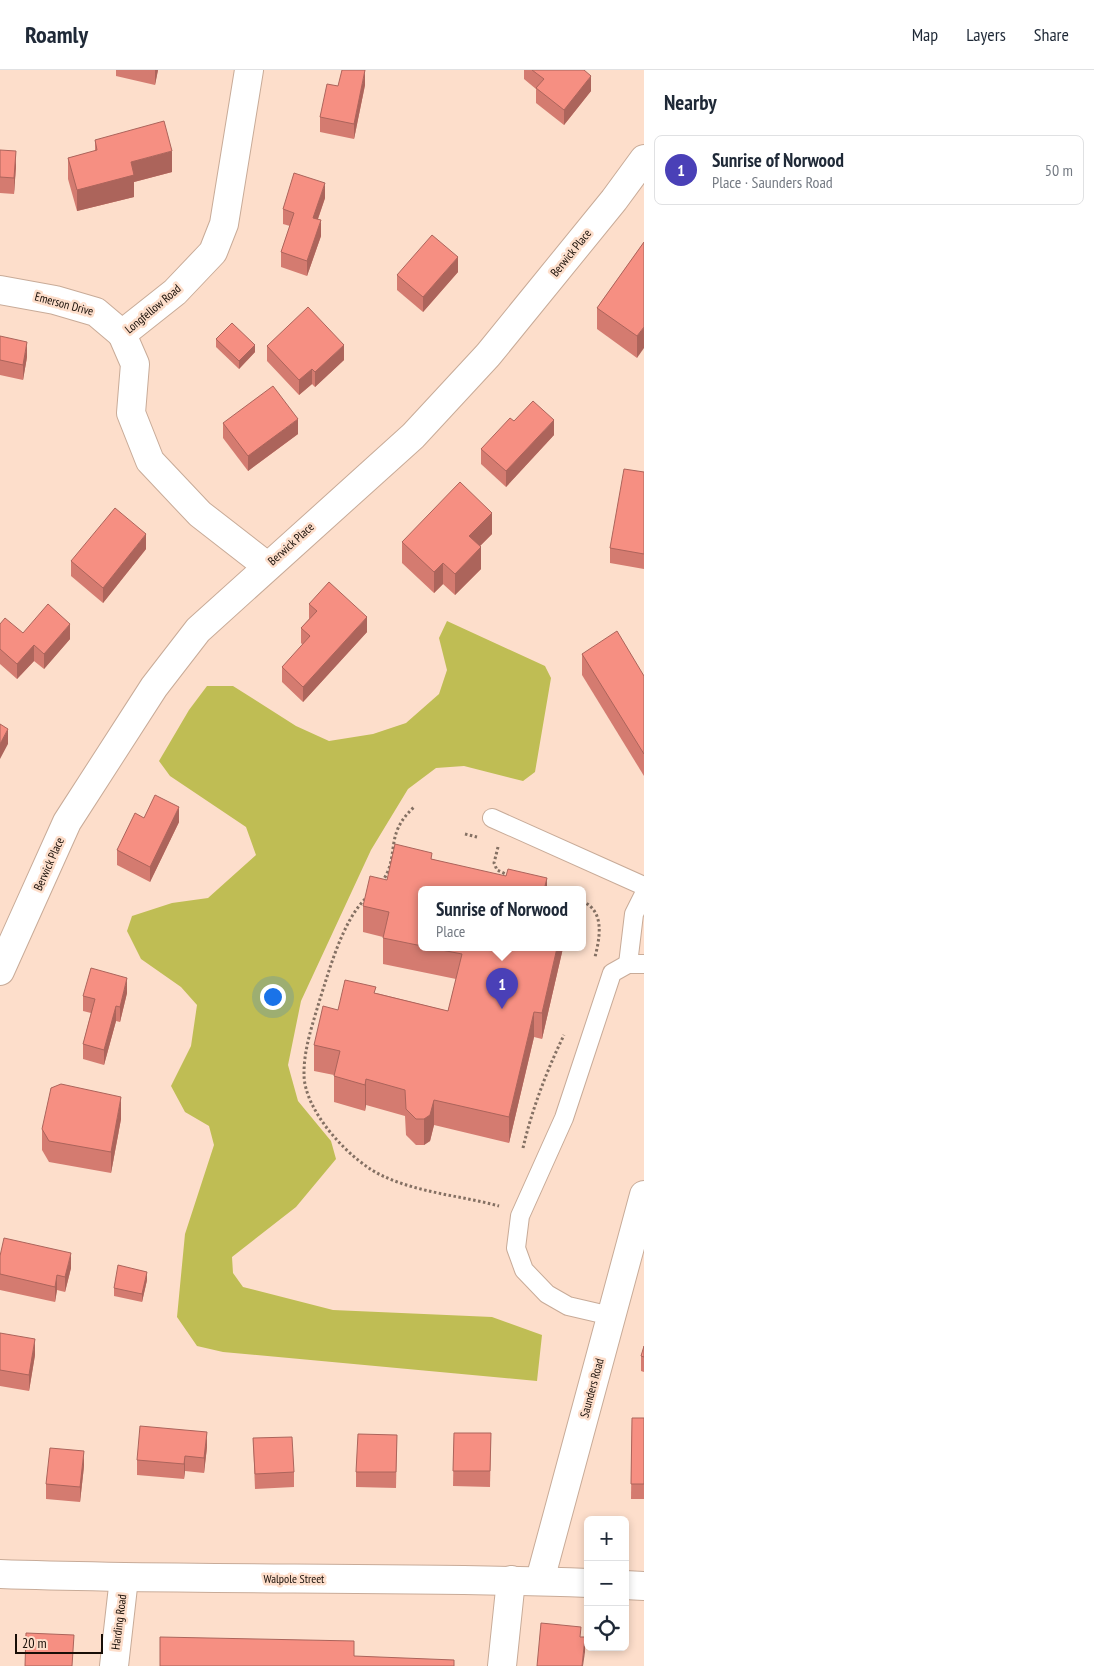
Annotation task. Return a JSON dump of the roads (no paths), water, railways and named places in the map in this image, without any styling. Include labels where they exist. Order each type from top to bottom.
[{"type":"street","name":"Longfellow Road","points":[[249,70],[224,224],[213,252],[175,292],[122,334],[135,364],[131,413],[150,461],[200,514],[266,566]]},
{"type":"street","name":"Berwick Place","points":[[0,972],[67,822],[154,687],[198,630],[266,566],[414,436],[488,355],[614,200],[644,160]]},
{"type":"street","name":"Emerson Drive","points":[[0,290],[54,300],[96,312],[122,334]]},
{"type":"street","name":"Saunders Road","points":[[540,1580],[644,1195]]},
{"type":"street","name":"Walpole Street","points":[[0,1574],[124,1578],[540,1580],[584,1583]]},
{"type":"street","name":"Harding Road","points":[[114,1666],[124,1578]]},
{"type":"street","points":[[502,1666],[511,1580]]},
{"type":"street","points":[[629,1585],[644,1586]]},
{"type":"lane","points":[[492,818],[644,886]]},
{"type":"lane","points":[[611,1316],[568,1306],[547,1294],[524,1270],[516,1248],[520,1216],[564,1118],[612,973],[636,964],[634,914],[644,894]]},
{"type":"place","name":"Sunrise of Norwood","points":[[502,1009]]}]
